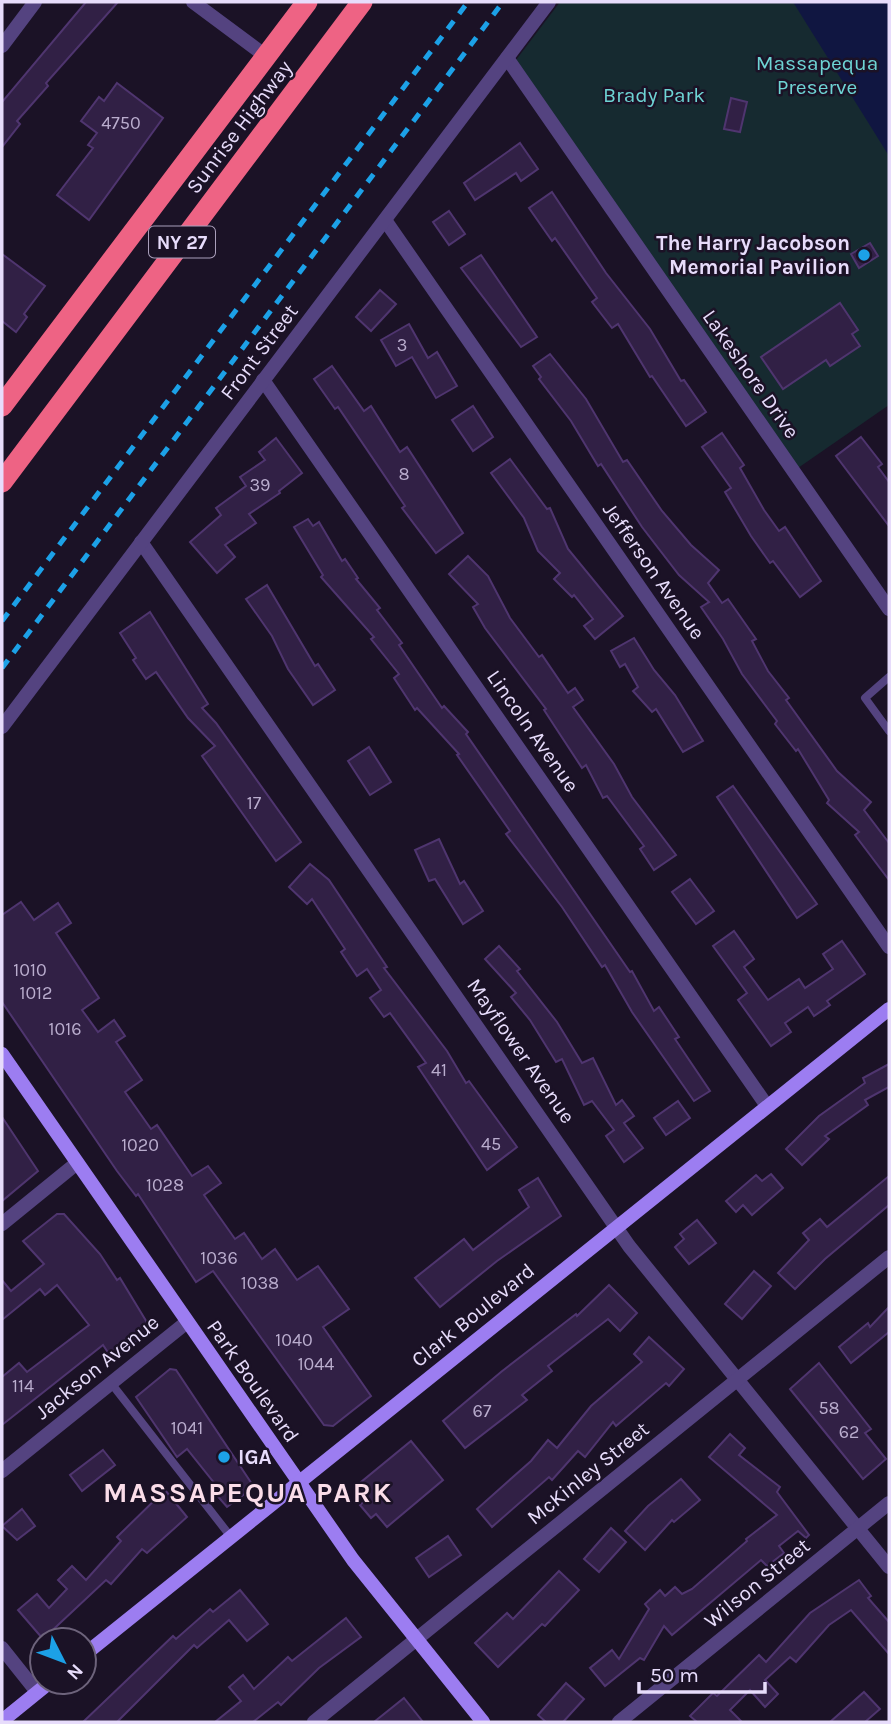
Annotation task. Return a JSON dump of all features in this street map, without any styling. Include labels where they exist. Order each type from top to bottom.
[{"type":"highway","name":"Sunrise Highway","points":[[2,406],[307,2]]},
{"type":"highway","name":"Sunrise Highway","points":[[2,482],[362,2]]},
{"type":"street","points":[[2,46],[35,2]]},
{"type":"street","points":[[193,2],[267,57]]},
{"type":"street","name":"Front Street","points":[[2,727],[549,2]]},
{"type":"street","name":"Lakeshore Drive","points":[[507,58],[889,609]]},
{"type":"street","name":"Jefferson Avenue","points":[[385,220],[889,947]]},
{"type":"street","name":"Lincoln Avenue","points":[[264,380],[767,1106]]},
{"type":"street","name":"Mayflower Avenue","points":[[141,542],[629,1246],[889,1567]]},
{"type":"street","name":"Clark Boulevard","points":[[98,1643],[889,1009]]},
{"type":"street","name":"Park Boulevard","points":[[2,1054],[353,1560],[483,1722]]},
{"type":"street","points":[[2,1224],[77,1163]]},
{"type":"street","name":"McKinley Street","points":[[314,1722],[889,1257]]},
{"type":"street","name":"Jackson Avenue","points":[[2,1471],[187,1322]]},
{"type":"street","name":"Wilson Street","points":[[619,1722],[889,1503]]},
{"type":"street","points":[[2,1648],[28,1681]]},
{"type":"street","points":[[2,1721],[32,1696]]},
{"type":"lane","points":[[889,677],[865,698],[889,732]]},
{"type":"lane","points":[[111,1383],[231,1537]]},
{"type":"green space","name":"Brady Park","points":[[560,2],[889,2],[889,405],[798,468],[516,60]]},
{"type":"shaded area","points":[[793,2],[889,2],[889,156]]},
{"type":"building","points":[[86,2],[118,2],[46,83],[48,86],[17,121],[20,124],[2,147],[2,102]]},
{"type":"building","points":[[117,83],[163,118],[89,220],[57,195],[93,148],[88,145],[97,133],[81,121],[99,97],[104,101]]},
{"type":"building","points":[[731,98],[747,102],[740,132],[724,129]]},
{"type":"building","points":[[520,143],[538,169],[521,181],[516,173],[475,200],[464,183]]},
{"type":"building","points":[[552,192],[606,273],[650,329],[681,381],[684,380],[706,412],[686,426],[652,376],[650,377],[618,324],[612,328],[592,302],[597,298],[555,238],[552,241],[529,208]]},
{"type":"building","points":[[449,211],[465,234],[449,245],[433,222]]},
{"type":"building","name":"The Harry Jacobson Memorial Pavilion","points":[[870,243],[878,256],[859,268],[851,254]]},
{"type":"building","points":[[2,254],[45,286],[24,314],[27,317],[16,332],[2,321]]},
{"type":"building","points":[[481,255],[537,337],[521,347],[461,268]]},
{"type":"building","points":[[380,290],[396,304],[371,331],[356,317]]},
{"type":"building","points":[[840,303],[858,330],[852,334],[860,346],[830,366],[826,360],[783,389],[761,357]]},
{"type":"building","points":[[409,324],[428,358],[437,352],[457,386],[436,398],[412,357],[396,366],[381,340]]},
{"type":"building","points":[[550,354],[586,399],[623,462],[627,460],[662,511],[691,545],[719,570],[708,583],[722,603],[728,599],[756,639],[752,641],[768,671],[837,771],[871,802],[864,810],[889,843],[889,880],[855,835],[859,832],[827,803],[829,800],[798,749],[796,751],[775,724],[777,721],[742,674],[701,607],[709,602],[679,575],[642,527],[601,464],[598,466],[571,421],[539,379],[541,377],[533,366]]},
{"type":"building","points":[[332,366],[364,411],[371,406],[400,452],[407,447],[463,533],[436,553],[402,508],[405,506],[338,407],[335,409],[314,379]]},
{"type":"building","points":[[473,406],[493,437],[473,451],[452,420]]},
{"type":"building","points":[[722,433],[744,465],[740,468],[764,510],[779,531],[785,527],[821,581],[800,597],[751,536],[725,492],[731,488],[702,447]]},
{"type":"building","points":[[861,437],[882,464],[878,467],[889,482],[889,526],[836,456]]},
{"type":"building","points":[[276,438],[302,473],[279,491],[280,493],[249,514],[256,523],[225,545],[235,557],[217,573],[190,542],[221,515],[216,508],[246,486],[240,477],[265,460],[259,452]]},
{"type":"building","points":[[510,459],[547,509],[550,508],[568,549],[623,616],[595,639],[584,626],[593,619],[574,595],[572,597],[554,579],[560,573],[538,551],[524,518],[491,473]]},
{"type":"building","points":[[308,519],[313,526],[319,522],[342,561],[345,559],[358,578],[356,579],[380,608],[377,610],[402,643],[399,645],[442,708],[444,706],[468,732],[466,734],[630,972],[632,971],[654,1011],[659,1007],[679,1037],[675,1039],[710,1091],[694,1101],[632,1012],[605,965],[602,967],[562,907],[506,834],[510,831],[457,755],[459,754],[417,708],[415,710],[394,678],[399,674],[371,639],[374,637],[321,577],[323,575],[294,527]]},
{"type":"building","points":[[468,556],[488,576],[510,618],[539,657],[542,655],[568,693],[575,688],[583,700],[573,707],[614,764],[632,797],[676,855],[654,870],[640,849],[644,846],[607,796],[603,798],[586,765],[582,768],[544,710],[546,709],[485,628],[473,607],[478,604],[449,574]]},
{"type":"building","points":[[267,585],[315,666],[318,664],[335,690],[313,705],[288,669],[272,636],[246,599]]},
{"type":"building","points":[[150,612],[208,704],[202,708],[216,723],[301,842],[276,861],[202,756],[215,746],[188,718],[156,672],[146,679],[133,660],[136,658],[120,633]]},
{"type":"building","points":[[634,638],[654,670],[675,695],[703,741],[683,752],[656,709],[652,712],[633,691],[638,687],[625,664],[620,667],[611,651]]},
{"type":"building","points":[[369,747],[391,782],[370,795],[348,761]]},
{"type":"building","points":[[733,786],[817,904],[797,918],[717,797]]},
{"type":"building","points":[[439,839],[460,884],[464,881],[483,911],[463,924],[435,879],[429,881],[415,850]]},
{"type":"building","points":[[310,864],[329,880],[387,967],[384,968],[447,1051],[466,1083],[469,1081],[517,1147],[487,1170],[418,1067],[426,1063],[390,1013],[384,1017],[370,998],[381,990],[367,969],[357,976],[341,952],[345,949],[312,899],[307,904],[289,887]]},
{"type":"building","points":[[690,879],[714,911],[696,924],[672,892]]},
{"type":"building","points":[[21,902],[34,920],[58,903],[71,923],[56,933],[99,998],[82,1010],[98,1032],[114,1020],[125,1036],[116,1042],[142,1080],[125,1092],[151,1129],[157,1125],[192,1176],[208,1166],[221,1183],[204,1195],[235,1239],[244,1233],[262,1259],[275,1249],[297,1280],[318,1266],[349,1309],[323,1327],[371,1396],[333,1426],[324,1425],[213,1271],[196,1282],[138,1194],[136,1196],[117,1171],[2,1002],[2,915]]},
{"type":"building","points":[[734,931],[754,959],[744,967],[768,1000],[799,979],[805,988],[833,969],[823,954],[842,941],[865,974],[827,1001],[830,1005],[814,1016],[808,1007],[785,1023],[791,1032],[771,1046],[738,1000],[747,993],[713,946]]},
{"type":"building","points":[[499,946],[520,969],[517,971],[557,1022],[582,1063],[593,1058],[616,1105],[622,1100],[634,1116],[624,1123],[643,1148],[624,1162],[606,1136],[614,1130],[592,1101],[584,1105],[562,1059],[556,1062],[530,1020],[511,997],[516,993],[485,959]]},
{"type":"building","points":[[889,1064],[889,1087],[865,1100],[868,1105],[825,1136],[829,1139],[802,1165],[786,1149],[819,1116],[865,1083],[863,1078]]},
{"type":"building","points":[[678,1101],[690,1118],[666,1135],[654,1118]]},
{"type":"building","points":[[2,1117],[38,1171],[2,1201]]},
{"type":"building","points":[[771,1174],[783,1188],[752,1215],[743,1205],[736,1212],[726,1201],[756,1175],[762,1181]]},
{"type":"building","points":[[889,1176],[889,1205],[825,1259],[795,1289],[778,1273],[809,1240],[803,1233],[820,1219],[827,1227]]},
{"type":"building","points":[[538,1178],[561,1216],[497,1261],[440,1307],[415,1278],[464,1239],[473,1250],[529,1207],[519,1190]]},
{"type":"building","points":[[57,1214],[64,1214],[100,1254],[117,1280],[120,1278],[151,1329],[113,1360],[103,1345],[2,1425],[2,1377],[19,1363],[27,1372],[89,1325],[57,1285],[45,1295],[40,1289],[2,1320],[2,1280],[11,1291],[44,1264],[23,1241]]},
{"type":"building","points":[[697,1220],[716,1243],[689,1264],[675,1247],[684,1239],[680,1234]]},
{"type":"building","points":[[754,1271],[771,1286],[742,1319],[725,1304]]},
{"type":"building","points":[[609,1285],[637,1313],[620,1331],[608,1319],[548,1366],[552,1371],[522,1395],[527,1400],[465,1448],[443,1421],[501,1372],[576,1314],[577,1316]]},
{"type":"building","points":[[889,1307],[889,1332],[851,1363],[839,1347],[868,1323],[870,1327]]},
{"type":"building","points":[[649,1337],[684,1369],[669,1386],[666,1383],[616,1426],[613,1422],[585,1457],[578,1451],[552,1480],[549,1477],[492,1527],[477,1509],[531,1461],[548,1440],[557,1448],[591,1406],[642,1362],[634,1354]]},
{"type":"building","points":[[819,1363],[871,1429],[865,1433],[886,1459],[863,1479],[790,1389]]},
{"type":"building","points":[[170,1369],[176,1370],[254,1487],[227,1507],[214,1492],[219,1489],[187,1449],[177,1457],[136,1397]]},
{"type":"building","points":[[730,1434],[745,1448],[739,1455],[780,1487],[777,1492],[809,1535],[806,1538],[798,1531],[779,1546],[784,1553],[767,1566],[761,1560],[672,1635],[664,1626],[644,1660],[640,1658],[605,1686],[590,1668],[612,1650],[619,1659],[649,1609],[645,1604],[660,1590],[665,1596],[675,1587],[682,1594],[692,1589],[747,1541],[746,1539],[777,1515],[709,1457]]},
{"type":"building","points":[[411,1441],[443,1480],[387,1527],[376,1514],[371,1518],[360,1505],[366,1500],[355,1487]]},
{"type":"building","points":[[103,1450],[115,1465],[82,1491],[70,1475]]},
{"type":"building","points":[[681,1479],[700,1500],[674,1522],[672,1520],[645,1550],[625,1531],[648,1506]]},
{"type":"building","points":[[165,1490],[187,1517],[147,1553],[142,1549],[111,1584],[106,1580],[57,1626],[32,1626],[18,1610],[37,1594],[49,1608],[67,1589],[58,1580],[72,1566],[86,1580],[121,1541],[117,1537]]},
{"type":"building","points":[[22,1509],[35,1526],[17,1540],[2,1526]]},
{"type":"building","points":[[611,1528],[626,1542],[599,1572],[584,1559]]},
{"type":"building","points":[[448,1536],[461,1555],[429,1577],[416,1558]]},
{"type":"building","points":[[559,1571],[579,1590],[545,1626],[542,1624],[498,1667],[475,1643],[507,1613],[513,1619]]},
{"type":"building","points":[[859,1580],[871,1596],[868,1598],[889,1622],[889,1654],[851,1610],[829,1625],[796,1662],[790,1657],[765,1680],[778,1694],[765,1707],[750,1690],[730,1710],[742,1722],[697,1722],[690,1716],[713,1693],[717,1696],[759,1655],[766,1662],[810,1613]]},
{"type":"building","points":[[240,1590],[268,1624],[247,1641],[229,1620],[197,1648],[194,1645],[117,1722],[83,1722],[173,1636],[176,1639],[210,1609],[213,1612]]},
{"type":"building","points":[[346,1618],[361,1637],[319,1668],[281,1705],[278,1702],[253,1722],[215,1722],[241,1701],[229,1687],[243,1675],[254,1689],[288,1657],[292,1661]]},
{"type":"building","points":[[566,1683],[584,1699],[563,1722],[546,1722],[538,1715]]},
{"type":"building","points":[[864,1692],[880,1709],[865,1722],[830,1722]]},
{"type":"building","points":[[404,1698],[423,1722],[374,1722]]},
{"type":"railway","points":[[2,621],[468,2]]},
{"type":"railway","points":[[2,668],[503,2]]},
{"type":"place","name":"The Harry Jacobson Memorial Pavilion","points":[[864,255]]},
{"type":"place","name":"IGA","points":[[224,1457]]},
{"type":"district","name":"MASSAPEQUA PARK","points":[[248,1492]]},
{"type":"park label","name":"Massapequa Preserve","points":[[817,75]]}]
